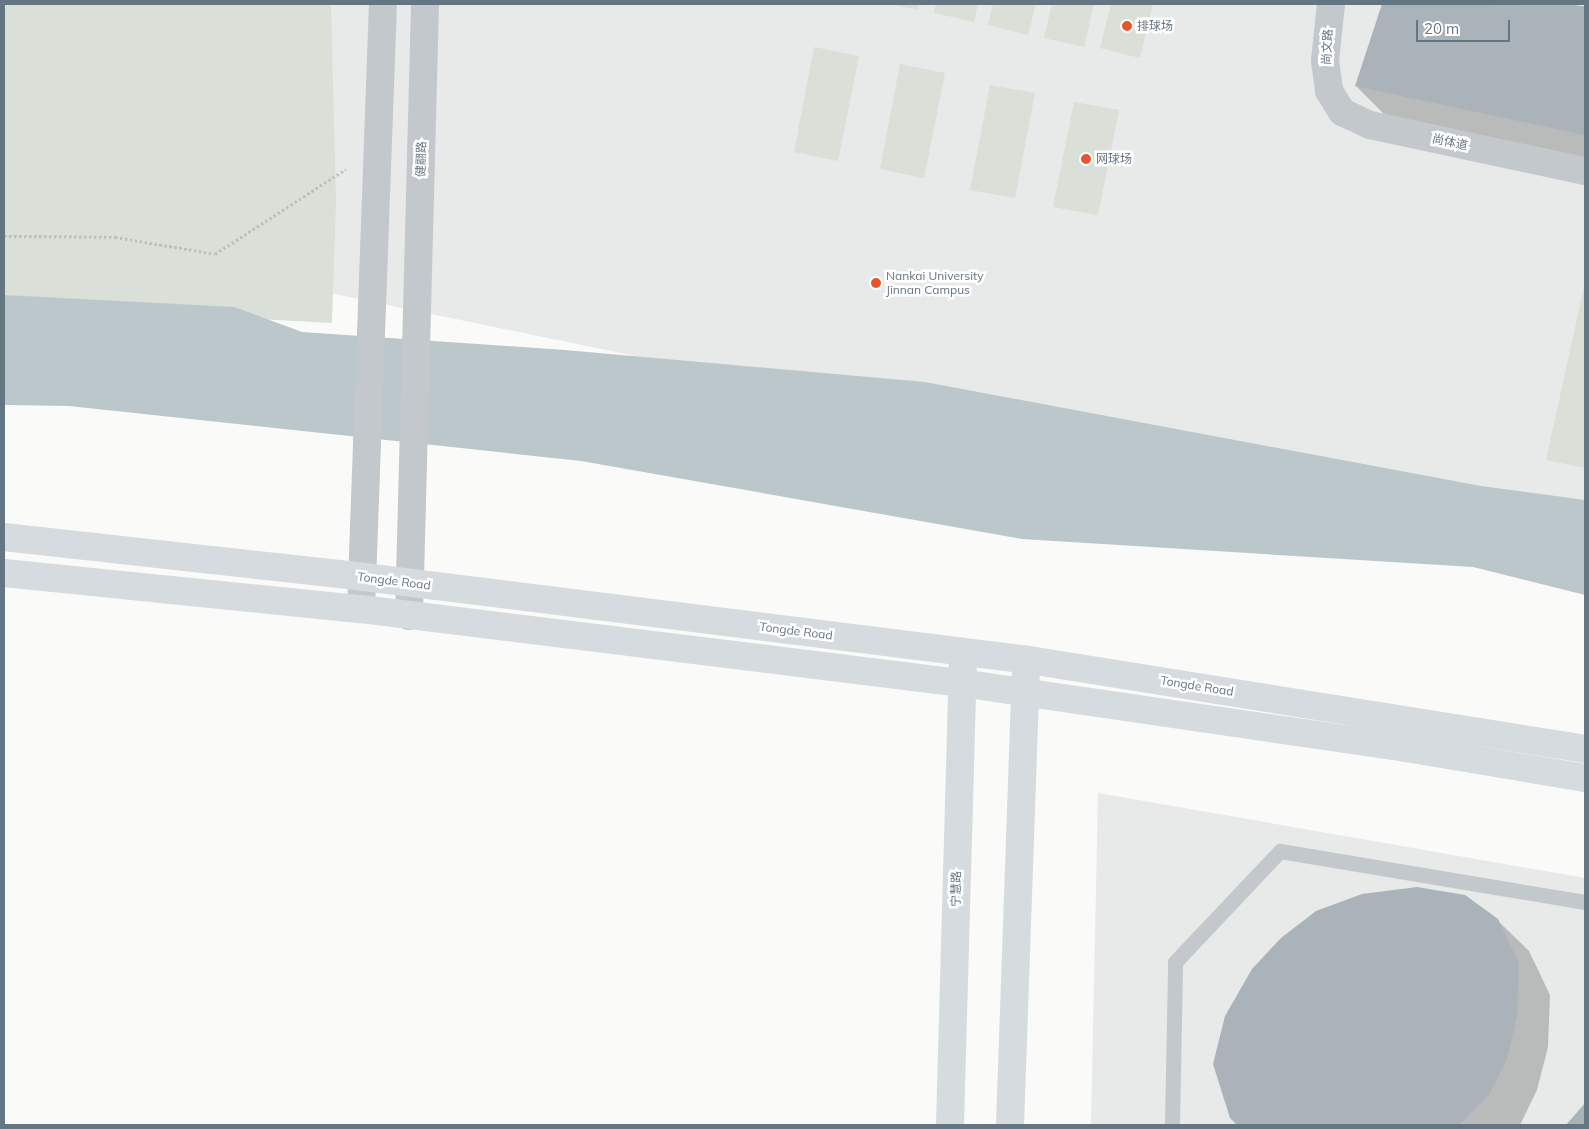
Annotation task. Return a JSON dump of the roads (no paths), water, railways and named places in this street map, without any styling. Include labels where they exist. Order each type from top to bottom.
[{"type":"main road","name":"Tongde Road","points":[[4,536],[364,577],[1029,660],[1585,749]]},
{"type":"main road","points":[[4,573],[361,609],[1024,692],[1406,748],[1585,778]]},
{"type":"main road","name":"宁慧路","points":[[950,1125],[961,684],[965,653]]},
{"type":"main road","points":[[1010,1125],[1024,692],[1029,660]]},
{"type":"street","points":[[361,609],[364,577],[383,4]]},
{"type":"street","name":"健翮路","points":[[409,616],[410,469],[417,314],[425,4]]},
{"type":"street","name":"尚文路","points":[[1329,90],[1325,61],[1331,4]]},
{"type":"street","name":"尚体道","points":[[1329,90],[1342,112],[1370,125],[1585,171]]},
{"type":"lane","points":[[1172,1125],[1175,962],[1280,851],[1585,902]]},
{"type":"place","name":"排球场","points":[[1127,26]]},
{"type":"place","name":"网球场","points":[[1086,159]]},
{"type":"place","name":"Nankai University Jinnan Campus","points":[[876,283]]}]
